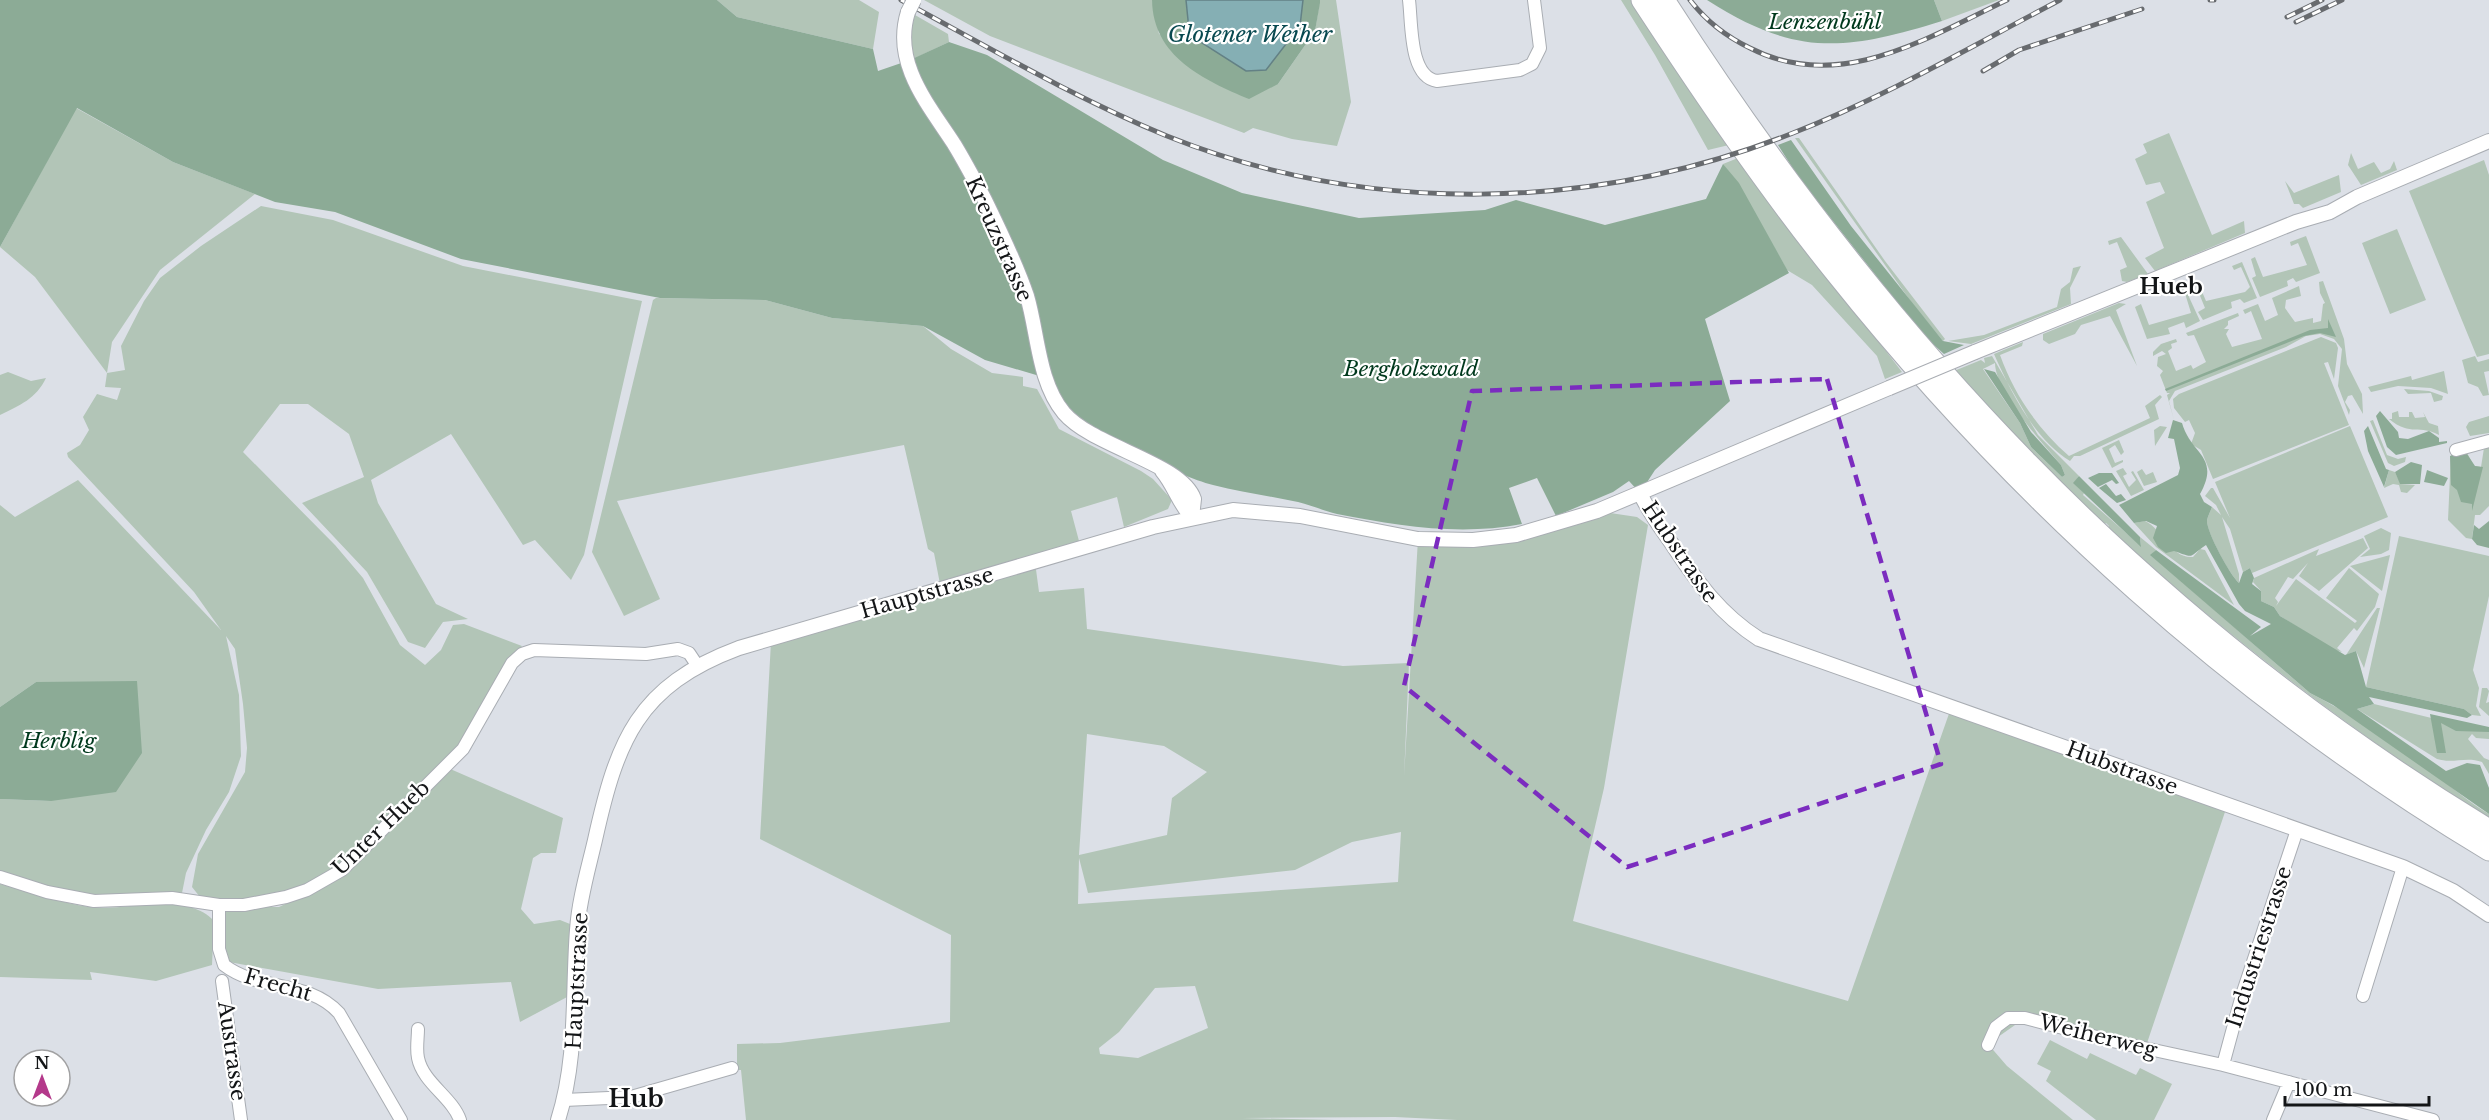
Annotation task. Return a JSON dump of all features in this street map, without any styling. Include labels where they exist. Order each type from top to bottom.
[{"type":"highway","points":[[1642,0],[1756,167],[1834,271],[1929,384],[2024,484],[2132,587],[2244,680],[2346,756],[2489,850]]},
{"type":"highway","points":[[1664,0],[1779,170],[1859,276],[1944,376],[2036,473],[2126,559],[2244,659],[2356,743],[2489,830]]},
{"type":"street","points":[[1409,0],[1418,67],[1425,77],[1437,81],[1520,70],[1532,64],[1540,48],[1534,0]]},
{"type":"street","name":"Kreuzstrasse","points":[[911,6],[903,40],[908,67],[921,94],[970,172],[1012,256],[1026,293],[1046,376],[1056,401],[1068,417],[1086,432],[1161,470],[1174,486],[1185,511],[1192,517]]},
{"type":"street","name":"Hubstrasse","points":[[2487,144],[2357,197],[2326,205],[2306,218],[1976,352],[1640,493],[1709,598],[1729,618],[1759,639],[2403,867],[2453,891],[2489,915]]},
{"type":"street","points":[[2456,450],[2489,441]]},
{"type":"street","name":"Hauptstrasse","points":[[558,1120],[573,1051],[577,929],[609,777],[619,751],[644,710],[658,695],[697,665],[739,648],[1192,517],[1233,510],[1255,511],[1418,539],[1473,540],[1542,529],[1597,511],[1640,493]]},
{"type":"street","name":"Unter Hueb","points":[[0,877],[46,892],[94,901],[172,898],[219,905],[244,905],[286,897],[307,890],[342,870],[463,749],[512,663],[522,654],[534,650],[646,654],[678,650],[689,653],[697,665]]},
{"type":"street","name":"Industriestrasse","points":[[2223,1065],[2242,995],[2297,830]]},
{"type":"street","points":[[2363,996],[2403,867]]},
{"type":"street","name":"Frecht","points":[[219,905],[219,949],[224,965],[240,974],[300,989],[325,999],[339,1013],[400,1120]]},
{"type":"street","name":"Austrasse","points":[[222,981],[241,1120]]},
{"type":"street","name":"Weiherweg","points":[[1988,1045],[1996,1026],[2008,1018],[2025,1018],[2112,1041],[2223,1065],[2433,1120]]},
{"type":"street","points":[[418,1029],[418,1061],[430,1080],[455,1108],[460,1120]]},
{"type":"street","points":[[564,1100],[631,1097],[732,1068]]},
{"type":"street","points":[[2273,1120],[2289,1082]]},
{"type":"highlighted area","points":[[1827,379],[1941,764],[1627,867],[1404,686],[1472,391]]},
{"type":"green space","name":"Bergholzwald","points":[[0,0],[717,0],[737,17],[873,49],[878,71],[910,60],[949,42],[987,55],[1163,160],[1242,193],[1359,218],[1485,210],[1516,200],[1605,225],[1706,199],[1723,164],[1739,183],[1789,273],[1705,319],[1730,401],[1655,470],[1640,493],[1629,481],[1613,492],[1556,516],[1537,478],[1509,488],[1522,524],[1499,528],[1453,529],[1383,522],[1337,514],[1298,502],[1213,485],[1179,473],[1116,441],[1081,418],[1068,408],[1053,380],[985,360],[923,326],[832,318],[765,300],[660,298],[461,259],[335,212],[275,202],[173,162],[77,108],[0,247]]},
{"type":"green space","points":[[717,0],[859,0],[879,12],[873,49],[737,17]]},
{"type":"green space","points":[[924,0],[1152,0],[1159,34],[1278,84],[1315,31],[1320,0],[1336,0],[1351,102],[1337,146],[1292,139],[1253,128],[1244,133],[990,36]]},
{"type":"green space","points":[[1152,0],[1186,0],[1189,30],[1202,43],[1248,71],[1266,69],[1300,26],[1303,0],[1320,0],[1320,3],[1315,31],[1278,84],[1249,99],[1215,84],[1184,64],[1171,51],[1161,37],[1155,20]]},
{"type":"green space","points":[[1621,0],[1632,0],[1729,145],[1708,150],[1655,55]]},
{"type":"green space","name":"Lenzenbühl","points":[[1707,0],[1934,0],[1942,21],[1877,38],[1848,43],[1822,43],[1795,40],[1768,32]]},
{"type":"green space","points":[[1934,0],[1999,0],[1942,21]]},
{"type":"green space","points":[[915,15],[948,34],[949,42],[913,59],[911,31]]},
{"type":"green space","points":[[76,108],[173,162],[255,194],[160,270],[112,342],[107,373],[35,277],[0,247]]},
{"type":"green space","points":[[2169,133],[2212,235],[2244,221],[2245,233],[2155,271],[2145,258],[2164,248],[2146,202],[2165,193],[2160,182],[2146,185],[2135,159],[2147,153],[2143,144]]},
{"type":"green space","points":[[1795,138],[1799,138],[1885,261],[1945,339],[1943,341],[1914,306]]},
{"type":"green space","points":[[1791,140],[1851,226],[1943,341],[1964,345],[1944,354],[1922,334],[1799,178],[1778,145]]},
{"type":"green space","points":[[2351,153],[2358,169],[2374,162],[2381,173],[2390,169],[2394,161],[2397,170],[2361,185],[2348,165]]},
{"type":"green space","points":[[1738,158],[1902,372],[1885,379],[1877,356],[1812,285],[1787,270],[1723,164]]},
{"type":"green space","points":[[2484,160],[2489,175],[2489,354],[2477,357],[2409,191]]},
{"type":"green space","points":[[2339,175],[2341,192],[2303,208],[2299,204],[2294,204],[2285,181],[2294,193]]},
{"type":"green space","points":[[261,206],[333,220],[463,266],[642,301],[584,555],[571,580],[535,540],[523,545],[451,434],[371,480],[378,503],[436,604],[468,619],[443,622],[425,648],[408,642],[367,572],[302,503],[364,477],[349,434],[308,404],[280,404],[243,452],[335,545],[363,578],[400,645],[425,665],[441,650],[453,625],[464,624],[522,646],[498,675],[481,714],[454,751],[333,872],[301,889],[234,903],[200,897],[192,887],[198,854],[245,772],[247,748],[243,704],[235,649],[226,636],[239,695],[241,756],[229,792],[206,830],[186,873],[182,893],[97,896],[67,892],[0,874],[0,799],[51,801],[36,682],[0,707],[0,505],[15,517],[78,480],[221,630],[194,592],[68,457],[67,453],[80,445],[89,430],[83,417],[97,394],[117,400],[121,388],[105,387],[107,373],[125,370],[121,346],[144,301],[160,278],[201,246]]},
{"type":"green space","points":[[2397,229],[2426,300],[2390,314],[2362,243]]},
{"type":"green space","points":[[2306,236],[2320,273],[2296,282],[2293,278],[2287,281],[2288,286],[2260,297],[2252,278],[2256,276],[2251,259],[2255,257],[2263,277],[2307,265],[2298,243],[2291,246],[2290,242]]},
{"type":"green space","points":[[2121,237],[2148,274],[2127,282],[2122,281],[2120,270],[2127,267],[2117,242],[2109,245],[2108,241]]},
{"type":"green space","points":[[2242,262],[2257,298],[2244,303],[2240,299],[2231,302],[2232,308],[2203,320],[2198,312],[2205,308],[2194,281],[2197,280],[2206,301],[2245,292],[2250,287],[2241,267],[2234,270],[2232,266]]},
{"type":"green space","points":[[2081,266],[2070,288],[2071,304],[1971,344],[1948,341],[1984,335],[2057,307],[2061,289],[2070,282],[2073,268]]},
{"type":"green space","points":[[2323,281],[2344,339],[2347,364],[2362,394],[2363,414],[2352,395],[2348,396],[2345,402],[2350,410],[2349,415],[2338,386],[2342,349],[2334,339],[2320,334],[2306,336],[2286,347],[2175,391],[2169,401],[2174,420],[2167,395],[2170,393],[2167,393],[2160,375],[2163,371],[2157,366],[2158,357],[2166,354],[2162,351],[2153,356],[2153,352],[2161,344],[2176,339],[2177,342],[2171,344],[2172,348],[2168,351],[2176,371],[2191,365],[2193,369],[2206,362],[2194,335],[2188,336],[2186,333],[2238,313],[2239,316],[2228,321],[2224,329],[2229,329],[2226,334],[2232,347],[2262,339],[2251,311],[2245,314],[2243,310],[2258,304],[2265,321],[2278,315],[2272,298],[2299,286],[2301,296],[2286,300],[2285,308],[2295,322],[2313,318],[2313,323],[2321,321],[2325,303],[2320,293],[2319,282]]},
{"type":"green space","points":[[2184,286],[2200,321],[2186,328],[2184,322],[2168,328],[2170,334],[2147,339],[2135,307],[2141,304],[2149,325],[2191,313],[2184,290],[2176,293],[2175,289]]},
{"type":"green space","points":[[656,298],[765,300],[832,318],[923,326],[951,349],[992,373],[1023,377],[1023,386],[1037,389],[1059,429],[1141,471],[1153,479],[1172,500],[1168,509],[1124,527],[1117,497],[1071,511],[1079,541],[940,584],[934,553],[928,549],[904,445],[617,501],[660,599],[624,616],[592,552],[653,300]]},
{"type":"green space","points":[[2119,303],[2126,304],[2116,310],[2137,366],[2110,316],[2081,325],[2075,334],[2049,344],[2043,340],[2043,334]]},
{"type":"green space","points":[[2328,319],[2336,337],[2320,333],[2304,336],[2166,391],[2165,389],[2310,330],[2328,328]]},
{"type":"green space","points":[[2321,337],[2336,343],[2338,348],[2334,379],[2328,362],[2324,363],[2349,425],[2213,479],[2201,450],[2191,444],[2195,433],[2189,420],[2185,422],[2174,408],[2173,399],[2179,394]]},
{"type":"green space","points":[[2023,342],[2022,346],[2000,355],[2012,383],[2028,410],[2069,456],[2150,418],[2145,406],[2160,395],[2162,397],[2155,405],[2159,419],[2080,456],[2074,456],[2070,461],[2045,440],[2025,413],[1994,354]]},
{"type":"green space","points":[[1992,356],[2038,435],[2079,476],[2074,483],[2084,493],[2083,495],[2141,546],[2140,537],[2156,550],[2151,555],[2310,693],[2343,711],[2437,776],[2489,814],[2489,819],[2391,754],[2246,646],[2199,608],[2108,528],[2106,523],[2104,525],[2072,496],[1954,371],[1981,360],[1985,363],[1984,358]],"holes":[[[1995,363],[1997,375],[2021,417],[2061,465],[2065,475],[2062,477],[2031,447],[2020,423],[1983,369]]]},
{"type":"green space","points":[[2475,356],[2478,362],[2489,359],[2489,371],[2484,372],[2489,395],[2483,396],[2478,387],[2468,383],[2462,360]]},
{"type":"green space","points":[[1984,369],[1995,372],[2031,432],[2061,465],[2065,475],[2062,477],[2031,447],[2020,423]]},
{"type":"green space","points":[[2444,371],[2448,394],[2431,388],[2398,386],[2371,392],[2368,387],[2411,376],[2412,380]]},
{"type":"green space","points":[[8,372],[31,381],[46,378],[32,396],[0,415],[0,375]]},
{"type":"green space","points":[[2404,389],[2429,391],[2443,396],[2442,400],[2434,402],[2431,393],[2408,394]]},
{"type":"green space","points":[[2380,411],[2398,432],[2399,438],[2408,439],[2429,431],[2439,438],[2439,442],[2447,441],[2447,443],[2396,455],[2387,447],[2376,416]]},
{"type":"green space","points":[[2398,411],[2399,417],[2409,417],[2409,412],[2412,412],[2415,418],[2425,417],[2423,412],[2429,423],[2438,426],[2439,435],[2426,430],[2403,428],[2389,419],[2392,419],[2392,413]]},
{"type":"green space","points":[[2489,416],[2489,433],[2470,436],[2466,427],[2469,422]]},
{"type":"green space","points":[[2173,420],[2182,423],[2186,434],[2206,463],[2206,481],[2200,494],[2204,502],[2212,507],[2207,520],[2208,526],[2219,553],[2239,583],[2243,572],[2250,568],[2254,578],[2252,584],[2261,591],[2261,601],[2274,607],[2280,616],[2345,655],[2356,651],[2366,687],[2464,709],[2472,715],[2467,718],[2369,697],[2374,704],[2357,709],[2446,771],[2467,763],[2480,765],[2489,788],[2489,814],[2333,705],[2310,693],[2150,555],[2156,550],[2261,627],[2250,636],[2271,624],[2245,611],[2239,604],[2206,545],[2192,556],[2174,551],[2166,553],[2158,547],[2153,538],[2157,526],[2146,521],[2134,523],[2119,505],[2178,475],[2180,468],[2174,439],[2168,438]]},
{"type":"green space","points":[[2373,420],[2387,455],[2398,459],[2406,457],[2405,462],[2394,466],[2388,463],[2370,421]]},
{"type":"green space","points":[[2160,426],[2167,427],[2155,446],[2154,430]]},
{"type":"green space","points":[[2350,426],[2388,517],[2252,573],[2250,568],[2243,572],[2230,529],[2222,517],[2239,574],[2239,583],[2225,563],[2210,534],[2207,520],[2212,507],[2221,515],[2216,505],[2205,496],[2213,488],[2230,518],[2215,482]]},
{"type":"green space","points":[[2368,426],[2386,469],[2389,470],[2384,487],[2368,451],[2364,431]]},
{"type":"green space","points":[[2119,440],[2124,452],[2121,455],[2115,445],[2109,449],[2115,463],[2123,460],[2123,462],[2112,468],[2102,448]]},
{"type":"green space","points":[[2489,447],[2489,506],[2480,515],[2475,515],[2472,539],[2466,538],[2448,520],[2451,454],[2466,451],[2474,466],[2481,467],[2484,448]]},
{"type":"green space","points":[[2465,451],[2475,466],[2483,467],[2472,511],[2472,504],[2461,502],[2457,490],[2451,485],[2450,456]]},
{"type":"green space","points":[[2411,462],[2422,465],[2420,484],[2400,484],[2395,472]]},
{"type":"green space","points":[[2123,468],[2127,474],[2123,476],[2129,487],[2136,480],[2131,472],[2133,471],[2144,490],[2131,496],[2116,471]]},
{"type":"green space","points":[[2142,469],[2146,475],[2153,472],[2157,482],[2144,486],[2137,472]]},
{"type":"green space","points":[[2389,470],[2395,472],[2401,484],[2415,485],[2407,493],[2401,492],[2399,485],[2393,484],[2384,488]]},
{"type":"green space","points":[[2427,470],[2448,478],[2444,486],[2424,482]]},
{"type":"green space","points":[[2099,473],[2112,473],[2119,483],[2116,484],[2112,480],[2098,487],[2088,478]]},
{"type":"green space","points":[[2079,476],[2140,537],[2141,547],[2073,483]]},
{"type":"green space","points":[[2106,484],[2116,496],[2121,494],[2126,500],[2117,503],[2099,488]]},
{"type":"green space","points":[[1597,511],[1637,517],[1648,525],[1604,788],[1573,921],[1848,1001],[1951,708],[2227,806],[2145,1049],[2025,1018],[1988,1044],[2007,1066],[2073,1120],[1457,1120],[1395,1117],[1242,1118],[1335,1120],[746,1120],[741,1070],[737,1070],[737,1044],[780,1043],[950,1022],[951,935],[760,839],[771,642],[1035,562],[1039,592],[1084,588],[1087,629],[1343,666],[1409,663],[1404,777],[1418,539],[1473,540]],"holes":[[[1087,734],[1164,746],[1207,772],[1172,798],[1167,835],[1079,855]],[[1401,832],[1398,882],[1078,904],[1079,858],[1088,893],[1295,870],[1352,842]],[[1195,986],[1208,1028],[1138,1058],[1100,1054],[1099,1048],[1119,1032],[1155,988]]]},
{"type":"green space","points":[[2145,521],[2157,530],[2173,549],[2185,556],[2193,557],[2200,549],[2205,550],[2234,605],[2156,547],[2134,523]]},
{"type":"green space","points":[[2489,521],[2489,548],[2477,545],[2472,539],[2474,525],[2479,529]]},
{"type":"green space","points":[[2381,528],[2391,533],[2389,550],[2381,554],[2360,557],[2370,549],[2364,536]]},
{"type":"green space","points":[[2399,536],[2489,556],[2489,596],[2473,670],[2479,688],[2476,706],[2481,716],[2472,715],[2464,709],[2366,687]]},
{"type":"green space","points":[[2363,538],[2368,548],[2319,591],[2299,576],[2308,563],[2293,579],[2288,577],[2275,598],[2278,602],[2276,606],[2296,579],[2355,623],[2357,621],[2326,598],[2349,568],[2379,594],[2375,607],[2357,631],[2354,628],[2337,648],[2342,652],[2334,650],[2280,616],[2274,607],[2261,601],[2261,591],[2253,582],[2254,578],[2319,549],[2316,556]]},
{"type":"green space","points":[[2390,555],[2382,591],[2350,566]]},
{"type":"green space","points":[[2377,608],[2380,608],[2364,668],[2356,651],[2346,655]]},
{"type":"green space","name":"Herblig","points":[[137,681],[142,753],[116,792],[51,801],[0,799],[0,707],[36,682]]},
{"type":"green space","points":[[2482,688],[2487,688],[2489,691],[2486,703],[2489,702],[2489,716],[2479,707]]},
{"type":"green space","points":[[2374,704],[2489,732],[2489,739],[2476,738],[2472,734],[2468,739],[2484,758],[2489,760],[2489,774],[2482,762],[2476,760],[2437,759],[2357,709]]},
{"type":"green space","points":[[2430,714],[2489,727],[2489,732],[2456,731],[2441,723],[2446,753],[2437,753]]},
{"type":"green space","points":[[448,768],[563,818],[556,853],[541,853],[533,858],[521,909],[534,924],[560,920],[570,924],[569,996],[520,1022],[511,982],[378,989],[229,962],[222,951],[226,907],[279,907],[341,877]]},
{"type":"green space","points":[[0,884],[90,907],[155,904],[187,906],[202,912],[214,921],[212,965],[156,981],[90,972],[92,980],[0,977]]},
{"type":"green space","points":[[2050,1040],[2087,1059],[2090,1053],[2136,1075],[2140,1068],[2172,1084],[2154,1120],[2096,1120],[2046,1081],[2051,1071],[2037,1064]]},
{"type":"water","name":"Glotener Weiher","points":[[1186,0],[1303,0],[1300,26],[1266,70],[1246,71],[1202,43],[1189,30]]},
{"type":"railway","points":[[901,0],[1099,105],[1167,136],[1243,162],[1321,180],[1400,191],[1480,194],[1560,190],[1639,178],[1717,159],[1793,133],[1861,104],[2060,0]]},
{"type":"railway","points":[[1690,0],[1710,22],[1741,44],[1783,61],[1816,65],[1849,63],[1882,56],[1946,30],[2007,0]]},
{"type":"railway","points":[[2287,17],[2322,0]]},
{"type":"railway","points":[[2296,22],[2342,0]]},
{"type":"railway","points":[[1983,71],[2019,50],[2142,9]]},
{"type":"district","name":"Hueb","points":[[2171,286]]},
{"type":"district","name":"Hub","points":[[636,1098]]}]
